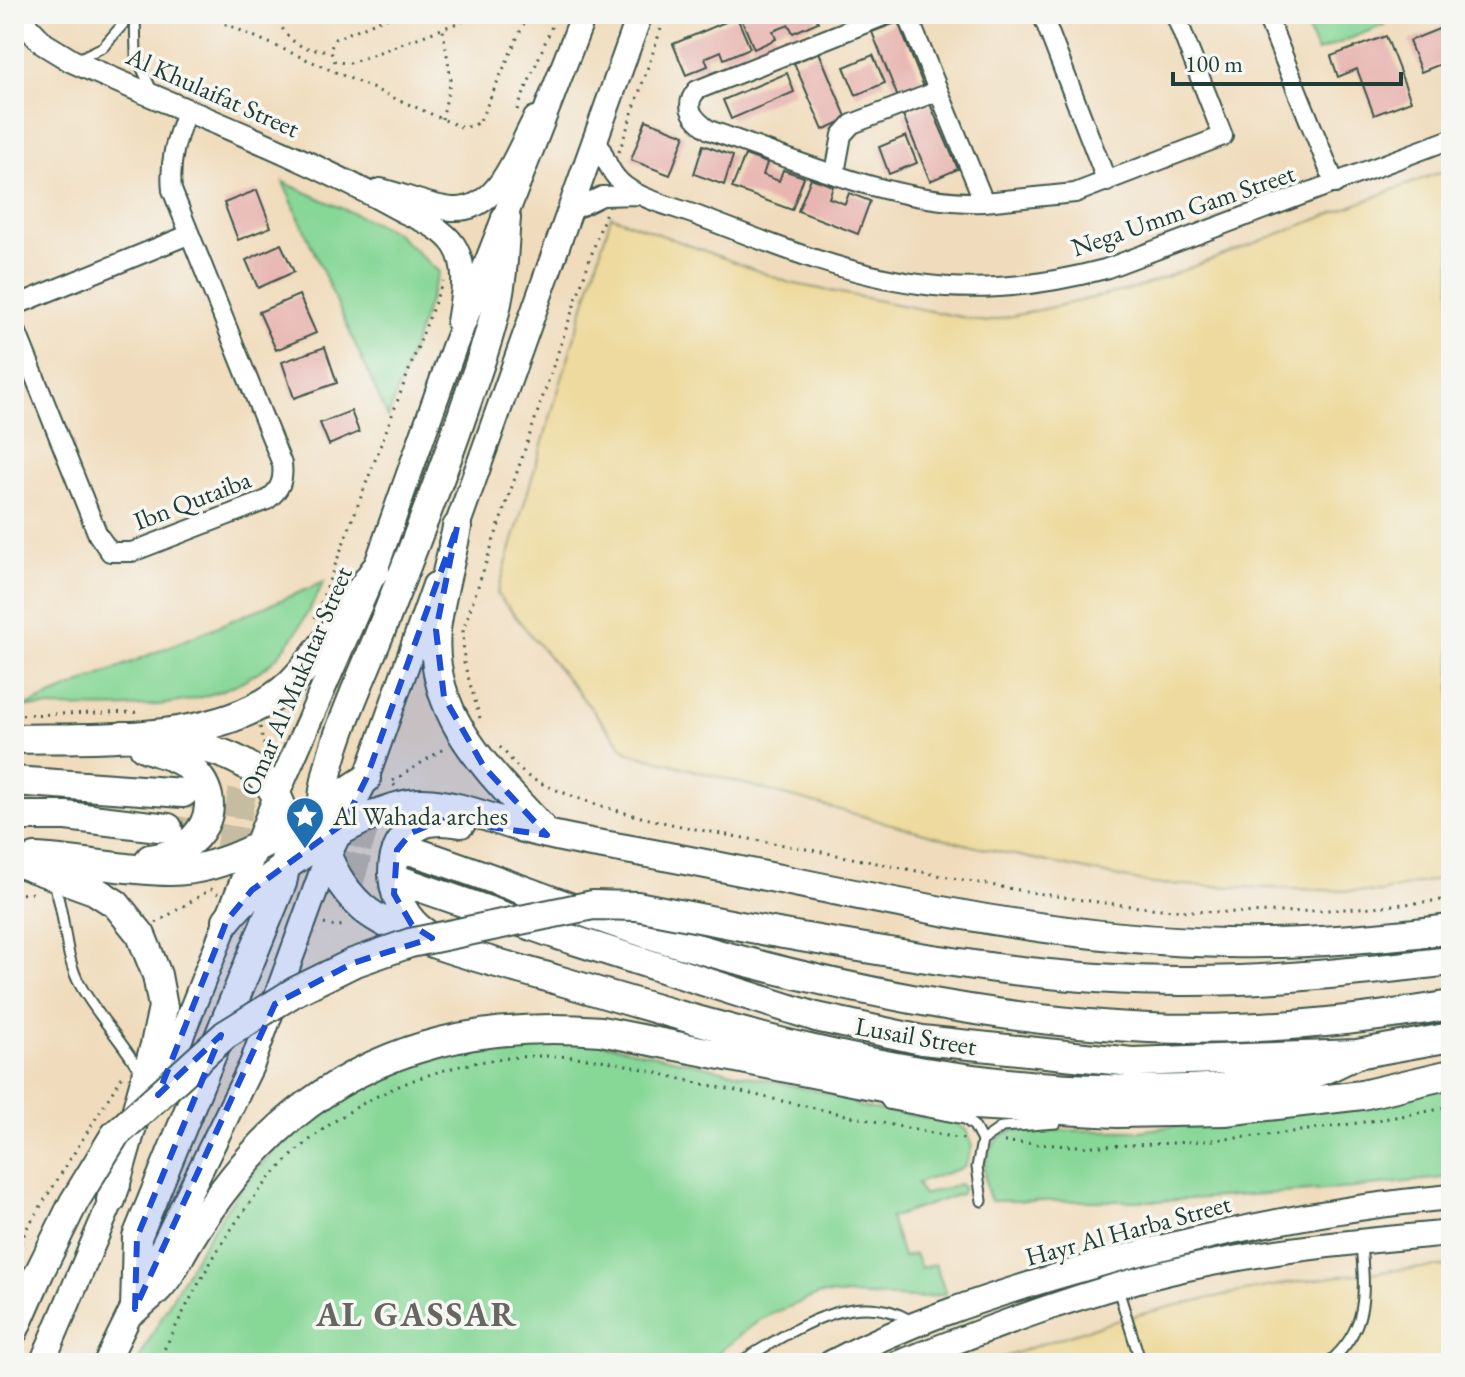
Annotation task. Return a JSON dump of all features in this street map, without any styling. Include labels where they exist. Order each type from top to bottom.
[{"type":"highway","points":[[506,218],[501,281],[488,341],[447,462],[348,712],[322,795],[329,844],[362,907],[385,922],[441,944],[715,1026],[880,1066],[977,1080],[1071,1088],[1163,1089],[1261,1082],[1316,1072],[1357,1054]]},
{"type":"highway","points":[[457,527],[435,649],[444,697],[472,731],[484,767],[547,835]]},
{"type":"highway","points":[[123,736],[220,722],[272,698],[316,655],[375,570]]},
{"type":"highway","points":[[110,863],[161,858],[183,851],[198,836],[207,816],[208,802],[198,775],[187,764],[123,736]]},
{"type":"highway","points":[[14,739],[123,736],[181,740],[217,750],[255,771],[277,794],[287,830],[286,866],[257,950],[137,1237],[135,1309]]},
{"type":"highway","points":[[14,859],[110,863],[169,871],[191,869],[258,845],[322,810],[366,779]]},
{"type":"highway","points":[[14,781],[183,793]]},
{"type":"highway","points":[[232,909],[252,890],[286,866],[392,810],[413,804],[434,805],[547,835],[921,906],[1098,934],[1226,943],[1370,939],[1451,929]]},
{"type":"highway","points":[[14,816],[66,816],[168,828]]},
{"type":"highway","points":[[441,944],[412,925],[394,894],[393,869],[397,850],[424,824],[441,820],[514,825]]},
{"type":"highway","name":"Lusail Street","points":[[409,850],[575,911],[679,943],[817,979],[985,1011],[1148,1028],[1254,1028],[1348,1020],[1451,1005]]},
{"type":"highway","points":[[14,859],[94,890],[116,904],[139,933],[157,975],[163,1007],[138,1068],[111,1200]]},
{"type":"highway","name":"Lusail Street","points":[[402,881],[558,935],[801,1012],[922,1040],[1132,1062],[1357,1054],[1451,1037]]},
{"type":"highway","points":[[14,1330],[74,1202],[115,1135],[225,1035],[296,991],[353,963],[450,933],[593,905],[637,906],[1015,972],[1111,979],[1305,978],[1451,961]]},
{"type":"highway","points":[[135,1309],[163,1283],[235,1175],[296,1113],[346,1077],[389,1057],[453,1037],[548,1027],[601,1031],[973,1105],[1084,1111],[1225,1111],[1362,1095],[1451,1074]]},
{"type":"main road","name":"Omar Al Mukhtar Street","points":[[42,1363],[277,794],[375,570],[454,347],[584,14]]},
{"type":"main road","points":[[106,1363],[252,1064],[307,920],[329,844],[366,779],[640,14]]},
{"type":"main road","name":"Hayr Al Harba Street","points":[[831,1363],[964,1304],[1136,1253],[1257,1226],[1373,1205],[1451,1197]]},
{"type":"main road","points":[[1257,1226],[1264,1255]]},
{"type":"main road","name":"Hayr Al Harba Street","points":[[899,1363],[932,1357],[1117,1286],[1187,1268],[1360,1241],[1451,1233]]},
{"type":"main road","points":[[917,1325],[932,1357]]},
{"type":"street","name":"Al Khulaifat Street","points":[[15,14],[44,44],[72,61],[356,184],[442,231],[456,247]]},
{"type":"street","points":[[889,14],[697,90],[690,98],[694,119],[709,130],[835,173],[916,195],[984,202],[1075,193],[1223,136],[1175,14]]},
{"type":"street","points":[[907,14],[984,202]]},
{"type":"street","points":[[1042,14],[1107,182]]},
{"type":"street","points":[[1266,14],[1335,184]]},
{"type":"street","name":"Al Khulaifat Street","points":[[356,184],[455,209],[487,198],[499,187],[560,76]]},
{"type":"street","points":[[835,173],[842,135],[852,124],[938,91]]},
{"type":"street","name":"Ibn Qutaiba","points":[[14,325],[98,535],[110,552],[132,552],[267,500],[282,484],[282,464],[172,190],[170,169],[173,147],[186,112]]},
{"type":"street","name":"Nega Umm Gam Street","points":[[597,139],[611,171],[624,186],[649,198],[783,249],[853,270],[918,284],[976,287],[1048,282],[1105,269],[1451,139]]},
{"type":"street","name":"Nega Umm Gam Street","points":[[569,212],[585,202],[611,194],[649,198]]},
{"type":"street","points":[[14,306],[188,235]]},
{"type":"street","points":[[454,347],[464,284],[456,247]]},
{"type":"lane","points":[[72,61],[88,57],[103,47],[133,14]]},
{"type":"lane","points":[[133,14],[136,55],[155,98]]},
{"type":"lane","points":[[50,875],[64,911],[70,959],[77,979],[138,1068]]},
{"type":"lane","points":[[876,1087],[888,1104],[965,1119],[974,1126],[982,1141],[977,1167],[982,1201]]},
{"type":"lane","points":[[982,1141],[1002,1127],[1070,1122],[1084,1111]]},
{"type":"lane","points":[[1328,1363],[1347,1348],[1363,1308],[1360,1241]]},
{"type":"lane","points":[[1117,1286],[1141,1363]]},
{"type":"lane","points":[[738,1363],[788,1334],[860,1306],[888,1309],[917,1325]]},
{"type":"lane","points":[[1304,1363],[1318,1363]]},
{"type":"path","points":[[203,14],[463,128],[479,123],[528,14]]},
{"type":"path","points":[[231,14],[234,17],[249,14]]},
{"type":"path","points":[[275,14],[295,46],[330,50]]},
{"type":"path","points":[[330,50],[340,36],[395,14]]},
{"type":"path","points":[[330,50],[335,62],[344,64],[482,14]]},
{"type":"path","points":[[513,118],[557,14]]},
{"type":"path","points":[[618,155],[666,14]]},
{"type":"path","points":[[442,119],[451,80],[443,30]]},
{"type":"path","points":[[392,810],[396,789],[391,782],[472,731],[463,630],[585,266],[607,210]]},
{"type":"path","points":[[315,619],[456,247]]},
{"type":"path","points":[[14,715],[155,712]]},
{"type":"path","points":[[494,741],[531,779],[596,803],[715,833],[1003,888],[1162,909],[1267,913],[1371,908],[1451,899]]},
{"type":"path","points":[[139,933],[211,889],[232,909]]},
{"type":"path","points":[[307,920],[336,927],[352,922],[362,907]]},
{"type":"path","points":[[157,1363],[212,1255],[275,1173],[309,1140],[366,1101],[413,1080],[472,1063],[511,1057],[589,1058],[943,1135],[982,1141],[1093,1146],[1153,1144],[1311,1129],[1451,1107]]},
{"type":"path","points":[[14,1257],[27,1228],[138,1068]]},
{"type":"highlighted area","points":[[457,527],[436,630],[444,697],[484,767],[547,835],[441,820],[411,833],[397,850],[394,894],[412,925],[432,938],[353,963],[275,1004],[135,1309],[137,1237],[221,1035],[158,1095],[227,920],[252,890],[344,823],[366,779]]},
{"type":"green space","points":[[1302,14],[1379,14],[1384,25],[1317,52]]},
{"type":"green space","points":[[283,182],[395,232],[439,272],[388,418]]},
{"type":"green space","points":[[324,582],[283,650],[264,668],[237,684],[209,695],[148,706],[24,707]]},
{"type":"green space","points":[[521,1040],[586,1040],[840,1096],[861,1107],[954,1122],[966,1130],[972,1146],[965,1167],[917,1183],[922,1195],[959,1184],[964,1188],[961,1194],[890,1218],[903,1257],[915,1254],[921,1268],[935,1264],[946,1294],[919,1298],[820,1294],[762,1318],[705,1363],[137,1363],[201,1248],[233,1200],[268,1157],[308,1120],[356,1089],[414,1064],[483,1044]]},
{"type":"green space","points":[[1451,1085],[1451,1177],[1354,1188],[1161,1201],[991,1201],[988,1191],[985,1170],[990,1150],[1003,1135],[1013,1130],[1140,1131]]},
{"type":"sand","points":[[1451,168],[1451,876],[1380,892],[1153,884],[972,846],[627,752],[497,594],[611,216],[790,283],[986,322],[1137,288]]},
{"type":"sand","points":[[1451,1266],[1451,1363],[989,1363],[1101,1325],[1216,1296],[1333,1277]]},
{"type":"building","points":[[750,14],[815,14],[818,22],[793,33],[789,25],[773,31],[776,39],[754,49],[741,18]]},
{"type":"building","points":[[737,17],[750,48],[724,59],[721,51],[705,58],[708,66],[686,75],[673,44]]},
{"type":"building","points":[[898,22],[925,90],[899,100],[872,32]]},
{"type":"building","points":[[1451,24],[1451,60],[1421,72],[1409,41]]},
{"type":"building","points":[[1386,36],[1411,101],[1374,115],[1357,69],[1338,77],[1331,56]]},
{"type":"building","points":[[819,52],[847,119],[823,130],[794,63]]},
{"type":"building","points":[[873,55],[885,83],[856,95],[844,67]]},
{"type":"building","points":[[787,73],[794,92],[731,119],[723,100]]},
{"type":"building","points":[[930,104],[958,169],[930,181],[903,115]]},
{"type":"building","points":[[646,120],[685,135],[670,175],[631,160]]},
{"type":"building","points":[[906,136],[917,163],[889,174],[879,147]]},
{"type":"building","points":[[703,145],[733,156],[724,185],[694,174]]},
{"type":"building","points":[[745,155],[767,163],[763,175],[779,181],[783,170],[804,177],[792,210],[732,188]]},
{"type":"building","points":[[811,178],[833,186],[829,198],[845,204],[849,193],[870,201],[858,234],[798,211]]},
{"type":"building","points":[[257,190],[271,227],[238,240],[224,203]]},
{"type":"building","points":[[281,244],[294,272],[258,288],[246,260]]},
{"type":"building","points":[[299,295],[316,333],[276,350],[259,312]]},
{"type":"building","points":[[325,347],[337,383],[294,398],[282,362]]},
{"type":"building","points":[[351,411],[359,432],[329,445],[320,423]]},
{"type":"tunnel","points":[[185,793],[315,820],[409,850]]},
{"type":"tunnel","points":[[176,830],[295,851],[402,881]]},
{"type":"place","name":"Al Wahada arches","points":[[305,850]]},
{"type":"district","name":"AL GASSAR","points":[[417,1314]]}]
